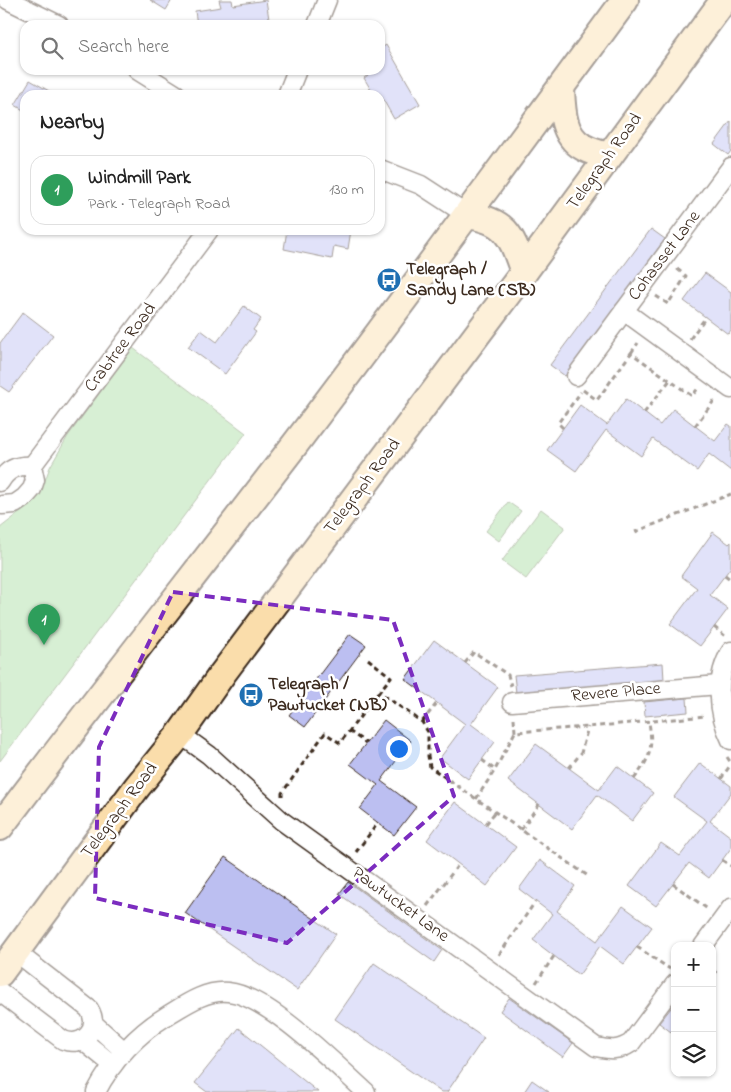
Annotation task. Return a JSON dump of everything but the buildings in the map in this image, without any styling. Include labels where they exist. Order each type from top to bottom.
[{"type":"highway","points":[[0,827],[295,444],[625,0]]},
{"type":"highway","name":"Telegraph Road","points":[[0,973],[136,787],[180,734],[223,673],[524,272],[724,0]]},
{"type":"highway","points":[[561,88],[563,118],[572,138],[583,148],[609,156]]},
{"type":"highway","points":[[467,215],[493,222],[502,227],[508,234],[524,272]]},
{"type":"street","points":[[8,0],[49,20]]},
{"type":"street","points":[[319,20],[327,0]]},
{"type":"street","points":[[145,75],[169,90]]},
{"type":"street","points":[[289,90],[295,75]]},
{"type":"street","name":"Cohasset Lane","points":[[731,167],[624,311],[731,389]]},
{"type":"street","points":[[385,171],[421,185],[467,215]]},
{"type":"street","name":"Crabtree Road","points":[[32,466],[205,235]]},
{"type":"street","points":[[579,383],[624,311]]},
{"type":"street","points":[[1,477],[12,469],[32,466],[35,480],[32,489],[20,501],[15,504],[1,504]]},
{"type":"street","points":[[728,746],[721,709],[719,685],[729,644]]},
{"type":"street","name":"Revere Place","points":[[512,702],[719,685]]},
{"type":"street","name":"Pawtucket Lane","points":[[180,734],[209,755],[282,821],[596,1047],[609,1050],[621,1049],[631,1043],[673,987]]},
{"type":"street","points":[[706,942],[731,908]]},
{"type":"street","points":[[0,992],[63,1040],[77,1043],[82,1040],[94,1024],[94,1016],[89,1009],[16,952]]},
{"type":"street","points":[[96,1092],[124,1051],[146,1030],[188,1003],[205,995],[229,992],[254,1000],[270,1011],[322,1052],[366,1092]]},
{"type":"street","points":[[94,1024],[124,1051]]},
{"type":"street","points":[[82,1040],[113,1065]]},
{"type":"path","points":[[687,343],[706,317]]},
{"type":"path","points":[[563,428],[558,423],[579,383],[597,400],[631,352],[692,396],[702,384]]},
{"type":"path","points":[[644,413],[670,380]]},
{"type":"path","points":[[695,426],[718,396],[713,392]]},
{"type":"path","points":[[635,532],[731,494]]},
{"type":"path","points":[[725,576],[731,580]]},
{"type":"path","points":[[714,627],[729,644]]},
{"type":"path","points":[[465,663],[474,652],[508,675],[515,732],[495,770],[476,799]]},
{"type":"path","points":[[283,801],[282,794],[325,733],[340,743],[390,677],[368,659]]},
{"type":"path","points":[[379,692],[422,722],[428,732],[430,767],[588,876]]},
{"type":"path","points":[[422,722],[437,703]]},
{"type":"path","points":[[515,732],[710,716]]},
{"type":"path","points":[[634,779],[650,755],[651,738],[649,722]]},
{"type":"path","points":[[569,768],[581,753],[588,727]]},
{"type":"path","points":[[349,731],[366,743]]},
{"type":"path","points":[[721,778],[731,764],[728,746]]},
{"type":"path","points":[[482,760],[495,770]]},
{"type":"path","points":[[520,830],[539,804]]},
{"type":"path","points":[[486,824],[495,812]]},
{"type":"path","points":[[352,858],[378,823]]},
{"type":"path","points":[[722,860],[731,866]]},
{"type":"path","points":[[424,910],[458,864]]},
{"type":"path","points":[[673,884],[714,914]]},
{"type":"path","points":[[495,961],[535,902]]},
{"type":"path","points":[[637,947],[671,969]]},
{"type":"path","points":[[532,988],[554,956]]},
{"type":"highlighted area","points":[[173,592],[393,620],[454,796],[287,943],[95,898],[99,747]]},
{"type":"green space","points":[[133,348],[246,433],[0,761],[0,528],[31,504],[41,491],[50,467],[68,436]]},
{"type":"green space","points":[[508,502],[521,511],[499,541],[486,531]]},
{"type":"green space","points":[[541,509],[565,527],[526,579],[502,561]]},
{"type":"place","name":"Telegraph / Sandy Lane (SB)","points":[[389,280]]},
{"type":"place","name":"Windmill Park","points":[[44,645]]},
{"type":"place","name":"Telegraph / Pawtucket (NB)","points":[[251,695]]}]
